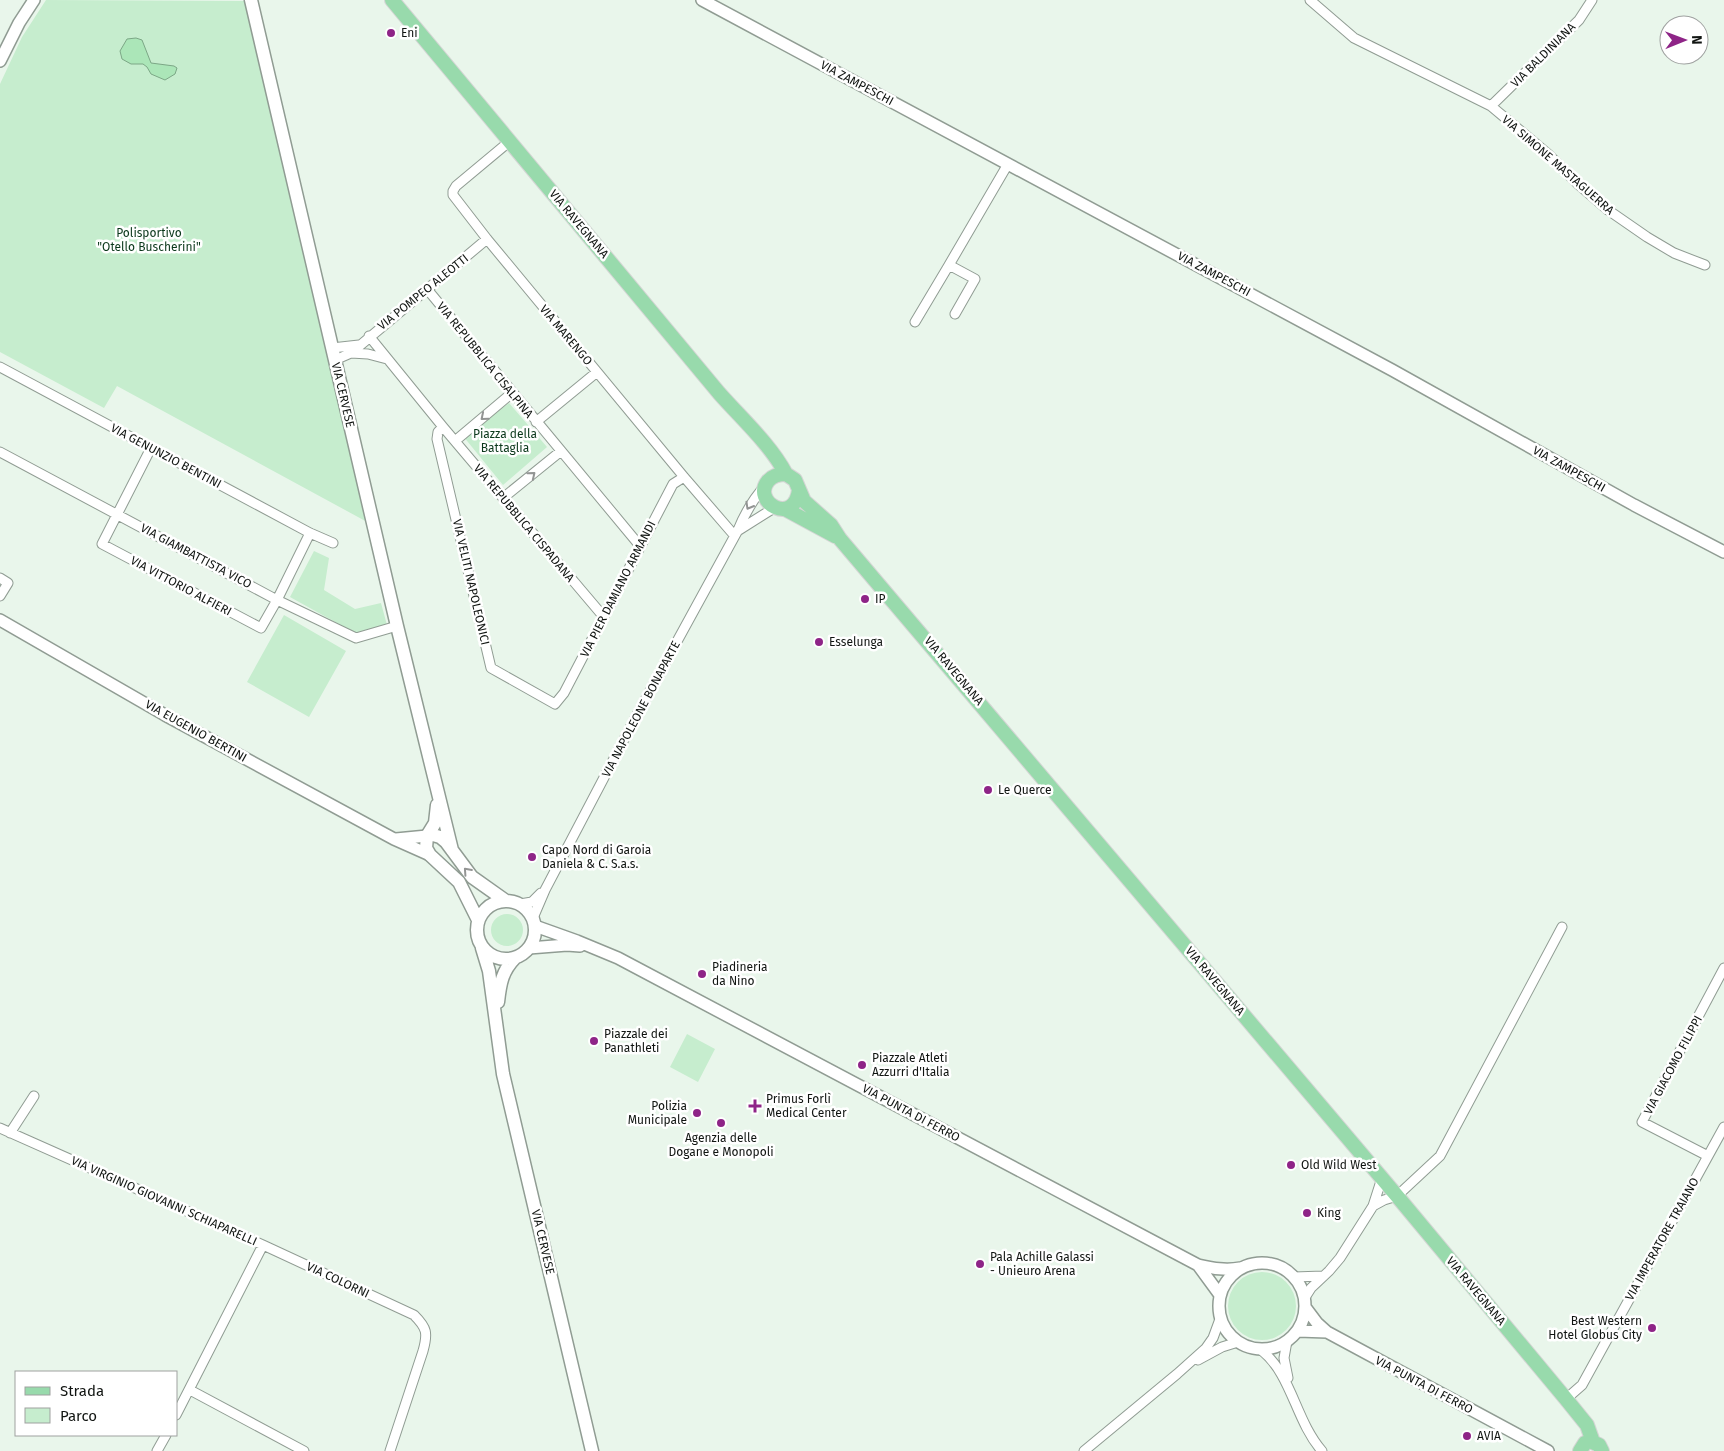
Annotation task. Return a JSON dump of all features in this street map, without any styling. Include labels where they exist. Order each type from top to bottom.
[{"type":"main road","name":"VIA CERVESE","points":[[250,0],[397,626],[452,850]]},
{"type":"main road","name":"VIA RAVEGNANA","points":[[392,0],[719,393],[768,447],[786,474]]},
{"type":"main road","points":[[767,482],[777,475],[786,474],[795,480],[800,490],[798,498],[794,504],[779,508],[766,499],[764,494],[770,464],[768,447]]},
{"type":"main road","name":"VIA RAVEGNANA","points":[[800,490],[804,501],[831,525],[840,539],[1382,1178],[1566,1399],[1587,1425],[1591,1446]]},
{"type":"main road","name":"VIA RAVEGNANA","points":[[779,508],[840,539]]},
{"type":"main road","name":"VIA CERVESE","points":[[427,836],[437,818],[437,790]]},
{"type":"main road","name":"VIA CERVESE","points":[[427,836],[440,837],[472,876],[506,901],[520,904]]},
{"type":"main road","points":[[427,836],[426,848],[430,855]]},
{"type":"main road","name":"VIA CERVESE","points":[[430,855],[459,882],[478,920],[477,934],[489,970],[505,1083],[592,1451]]},
{"type":"main road","points":[[478,920],[488,907],[506,901]]},
{"type":"main road","points":[[520,904],[529,912],[534,922],[534,939],[529,948]]},
{"type":"main road","points":[[482,948],[488,954],[497,958],[507,960],[515,958]]},
{"type":"main road","name":"VIA CERVESE","points":[[497,1032],[502,976],[507,966],[529,948]]},
{"type":"street","points":[[0,61],[19,23],[34,0]]},
{"type":"street","name":"VIA ZAMPESCHI","points":[[702,0],[1383,365],[1634,505],[1724,552]]},
{"type":"street","name":"VIA SIMONE MASTAGUERRA","points":[[1310,0],[1354,38],[1491,106],[1548,154],[1608,210],[1647,237],[1674,252],[1705,265]]},
{"type":"street","name":"VIA BALDINIANA","points":[[1491,106],[1579,20],[1592,0]]},
{"type":"street","name":"VIA MARENGO","points":[[510,141],[456,186],[453,195],[457,202],[684,478],[736,532]]},
{"type":"street","points":[[915,322],[1008,164]]},
{"type":"street","name":"VIA POMPEO ALEOTTI","points":[[351,353],[369,336],[487,240]]},
{"type":"street","points":[[949,265],[974,278],[955,314]]},
{"type":"street","name":"VIA REPUBBLICA CISALPINA","points":[[427,289],[640,546]]},
{"type":"street","name":"VIA REPUBBLICA CISPADANA","points":[[369,336],[443,427],[603,616]]},
{"type":"street","points":[[332,348],[359,345]]},
{"type":"street","points":[[335,360],[351,353],[368,354],[388,359]]},
{"type":"street","name":"VIA GENUNZIO BENTINI","points":[[0,367],[310,533],[333,543]]},
{"type":"street","points":[[536,422],[597,372]]},
{"type":"street","points":[[455,441],[512,392]]},
{"type":"street","name":"VIA VELITI NAPOLEONICI","points":[[443,427],[438,432],[437,439],[491,668],[555,704]]},
{"type":"street","points":[[117,514],[151,448]]},
{"type":"street","points":[[503,498],[562,451]]},
{"type":"street","name":"VIA GIAMBATTISTA VICO","points":[[0,452],[277,600],[356,638],[397,626]]},
{"type":"street","name":"VIA PIER DAMIANO ARMANDI","points":[[555,704],[564,694],[673,484],[684,478]]},
{"type":"street","name":"VIA NAPOLEONE BONAPARTE","points":[[534,922],[545,890],[753,500],[767,482]]},
{"type":"street","points":[[736,532],[779,508]]},
{"type":"street","name":"VIA VITTORIO ALFIERI","points":[[117,514],[102,544],[261,628],[277,600]]},
{"type":"street","points":[[277,600],[310,533]]},
{"type":"street","points":[[0,578],[8,583],[0,596]]},
{"type":"street","name":"VIA EUGENIO BERTINI","points":[[0,620],[165,715],[394,839],[430,855]]},
{"type":"street","points":[[394,839],[427,836]]},
{"type":"street","name":"VIA NAPOLEONE BONAPARTE","points":[[520,904],[532,902],[545,890]]},
{"type":"street","name":"VIA PUNTA DI FERRO","points":[[534,922],[630,964],[1198,1265],[1220,1295]]},
{"type":"street","points":[[1373,1206],[1397,1196],[1440,1156],[1562,927]]},
{"type":"street","name":"VIA PUNTA DI FERRO","points":[[529,948],[568,945],[591,946]]},
{"type":"street","name":"VIA GIACOMO FILIPPI","points":[[1708,1156],[1642,1122],[1724,968]]},
{"type":"street","points":[[10,1133],[34,1096]]},
{"type":"street","name":"VIA IMPERATORE TRAIANO","points":[[1566,1399],[1582,1385],[1724,1127]]},
{"type":"street","name":"VIA VIRGINIO GIOVANNI SCHIAPARELLI","points":[[0,1128],[263,1245],[178,1411]]},
{"type":"street","points":[[1242,1268],[1230,1277],[1224,1285],[1220,1295],[1220,1318],[1227,1332],[1238,1342],[1261,1350],[1274,1348],[1287,1341],[1298,1331],[1303,1320],[1305,1303],[1311,1288],[1330,1271],[1340,1258],[1373,1206],[1382,1178]]},
{"type":"street","name":"VIA COLORNI","points":[[263,1245],[414,1315],[424,1324],[427,1337],[390,1451]]},
{"type":"street","points":[[1198,1265],[1220,1270],[1242,1268],[1252,1264],[1270,1264],[1283,1268],[1294,1277],[1302,1290],[1305,1303],[1317,1323],[1327,1332]]},
{"type":"street","points":[[1294,1277],[1323,1276]]},
{"type":"street","points":[[1084,1451],[1206,1348],[1213,1338],[1220,1318]]},
{"type":"street","name":"VIA PUNTA DI FERRO","points":[[1298,1331],[1327,1332],[1548,1451]]},
{"type":"street","points":[[1287,1341],[1285,1366],[1295,1405]]},
{"type":"street","points":[[1177,1374],[1222,1347],[1238,1342]]},
{"type":"street","points":[[1261,1350],[1277,1366],[1310,1437],[1322,1451]]},
{"type":"street","points":[[190,1390],[304,1451]]},
{"type":"street","points":[[157,1451],[165,1436]]},
{"type":"green space","name":"Polisportivo \"Otello Buscherini\"","points":[[46,0],[245,1],[369,523],[117,386],[104,408],[0,352],[0,84],[22,37]]},
{"type":"green space","name":"Piazza della Battaglia","points":[[509,403],[547,447],[503,485],[463,436]]},
{"type":"green space","points":[[314,551],[329,558],[324,590],[355,609],[381,603],[387,625],[355,633],[290,597]]},
{"type":"green space","points":[[284,615],[346,651],[309,717],[247,682]]},
{"type":"green space","points":[[507,914],[519,918],[523,930],[519,942],[507,946],[495,942],[491,930],[495,918]]},
{"type":"green space","points":[[687,1034],[715,1049],[698,1082],[670,1067]]},
{"type":"green space","points":[[1262,1272],[1275,1275],[1286,1282],[1293,1293],[1296,1306],[1293,1319],[1286,1330],[1275,1337],[1262,1340],[1249,1337],[1238,1330],[1231,1319],[1228,1306],[1231,1293],[1238,1282],[1249,1275]]},
{"type":"shaded area","points":[[136,38],[142,40],[151,63],[174,66],[177,68],[175,74],[165,80],[151,74],[143,64],[131,64],[122,59],[120,51],[127,39]]},
{"type":"place","name":"Eni","points":[[391,33]]},
{"type":"place","name":"IP","points":[[865,599]]},
{"type":"place","name":"Esselunga","points":[[819,642]]},
{"type":"place","name":"Le Querce","points":[[988,790]]},
{"type":"place","name":"Capo Nord di Garoia Daniela & C. S.a.s.","points":[[532,857]]},
{"type":"place","name":"Piadineria da Nino","points":[[702,974]]},
{"type":"place","name":"Piazzale dei Panathleti","points":[[594,1041]]},
{"type":"place","name":"Piazzale Atleti Azzurri d'Italia","points":[[862,1065]]},
{"type":"place","name":"Primus Forlì Medical Center","points":[[755,1106]]},
{"type":"place","name":"Polizia Municipale","points":[[697,1113]]},
{"type":"place","name":"Agenzia delle Dogane e Monopoli","points":[[721,1123]]},
{"type":"place","name":"Old Wild West","points":[[1291,1165]]},
{"type":"place","name":"King","points":[[1307,1213]]},
{"type":"place","name":"Pala Achille Galassi - Unieuro Arena","points":[[980,1264]]},
{"type":"place","name":"Best Western Hotel Globus City","points":[[1652,1328]]},
{"type":"place","name":"AVIA","points":[[1467,1436]]}]
